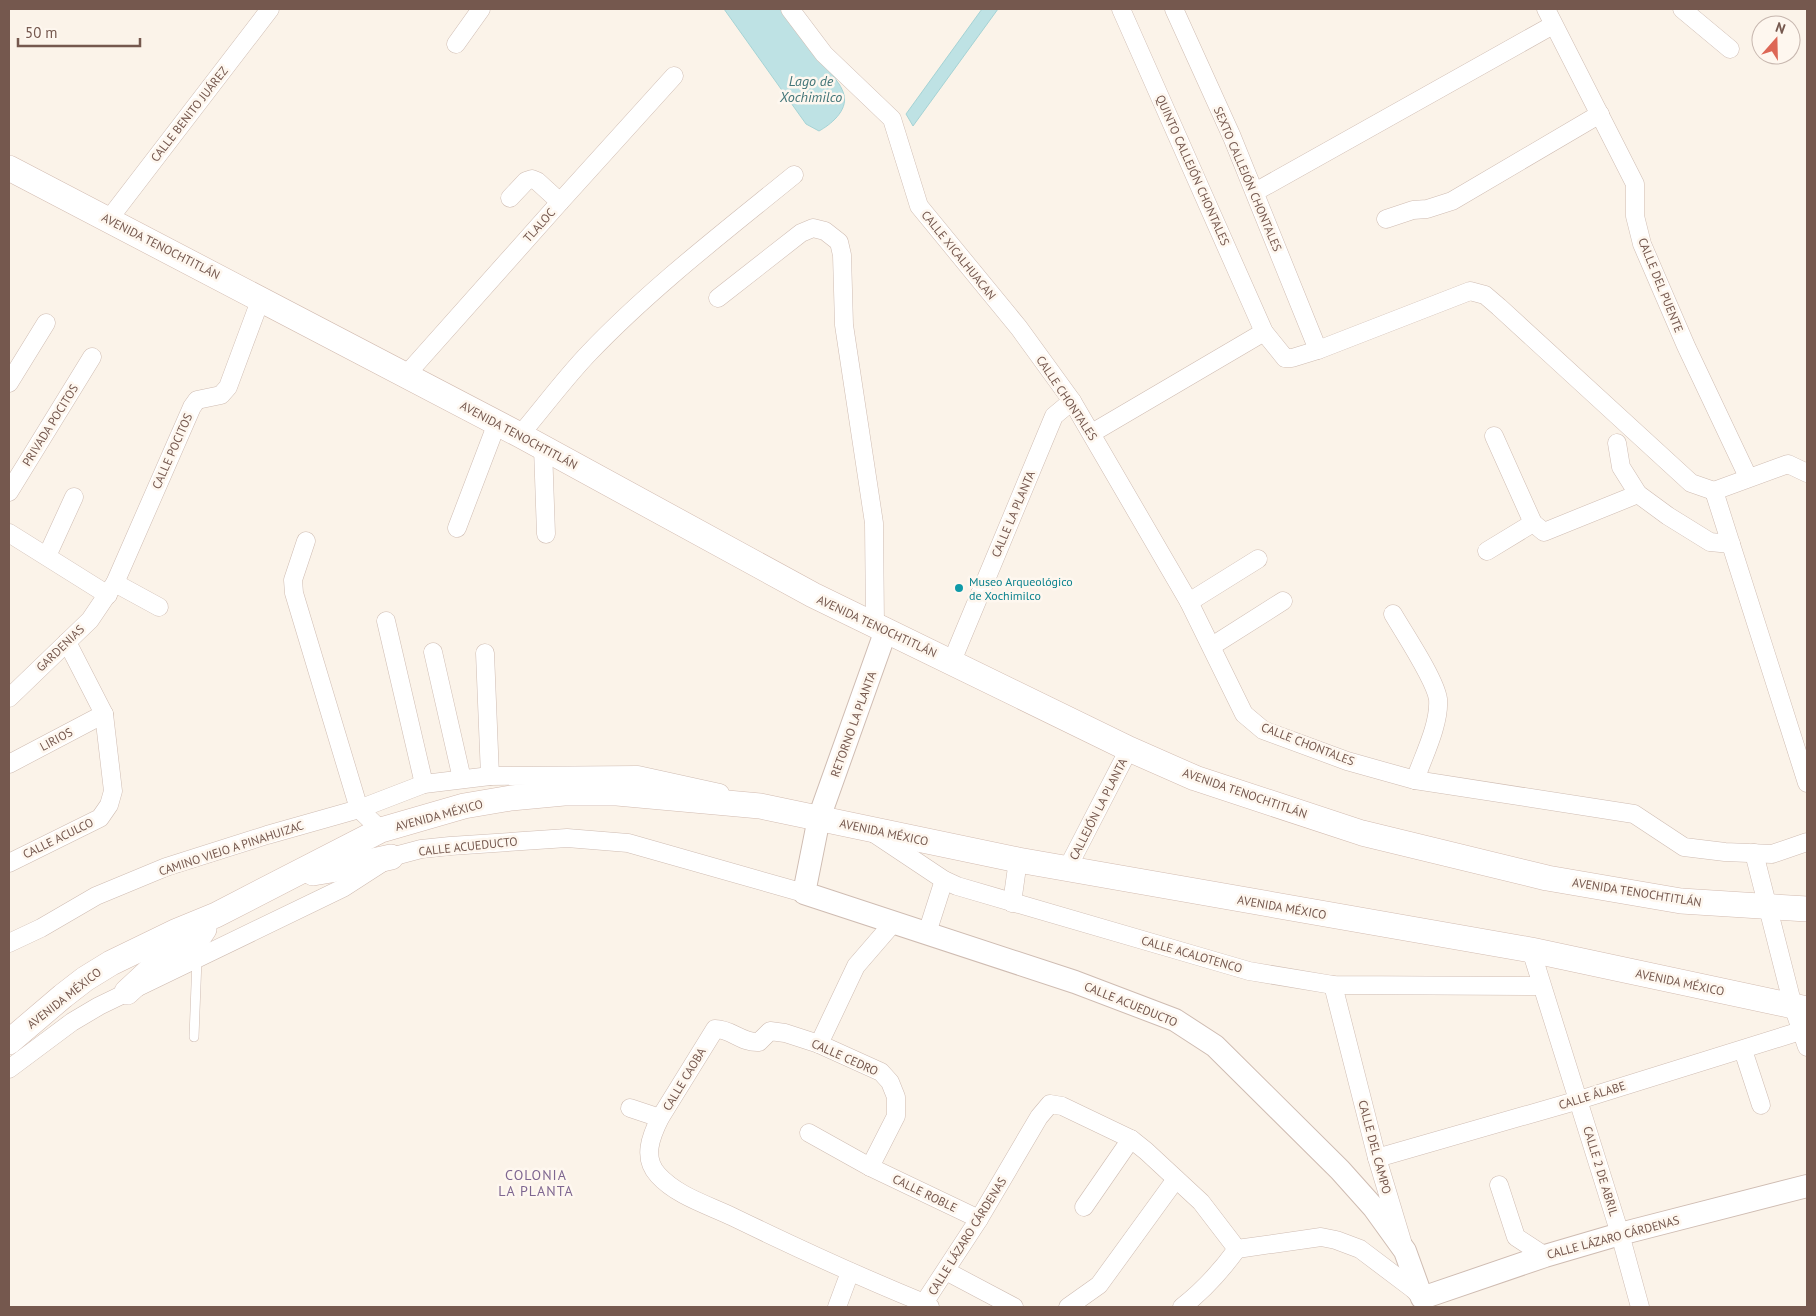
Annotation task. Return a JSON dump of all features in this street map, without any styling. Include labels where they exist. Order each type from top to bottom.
[{"type":"main road","name":"AVENIDA TENOCHTITLÁN","points":[[9,168],[520,435],[813,596],[1194,778],[1372,835],[1547,878],[1681,901],[1807,909]]},
{"type":"main road","name":"AVENIDA MÉXICO","points":[[9,1042],[70,990],[111,963],[177,931],[216,915],[381,830],[464,806],[511,798],[564,793],[616,794],[760,806],[1018,860],[1531,950],[1804,1025]]},
{"type":"main road","points":[[291,876],[337,870],[391,857]]},
{"type":"main road","points":[[127,992],[155,966],[200,935],[216,915]]},
{"type":"street","name":"CALLE BENITO JUÁREZ","points":[[109,219],[270,9]]},
{"type":"street","points":[[456,44],[481,9]]},
{"type":"street","name":"CALLE XICALHUACAN","points":[[790,9],[824,54],[892,119],[919,206],[1019,328]]},
{"type":"street","name":"QUINTO CALLEJÓN CHONTALES","points":[[1122,9],[1264,332],[1285,358],[1292,358],[1318,350]]},
{"type":"street","name":"SEXTO CALLEJÓN CHONTALES","points":[[1174,9],[1232,137],[1318,350]]},
{"type":"street","name":"CALLE DEL PUENTE","points":[[1546,9],[1635,184],[1635,216],[1642,244],[1686,346],[1748,477]]},
{"type":"street","points":[[1682,9],[1730,49]]},
{"type":"street","points":[[1255,192],[1553,25]]},
{"type":"street","name":"TLALOC","points":[[406,375],[674,76]]},
{"type":"street","points":[[1386,219],[1413,210],[1452,201],[1600,114]]},
{"type":"street","points":[[520,435],[587,354],[626,316],[691,259],[794,175]]},
{"type":"street","points":[[510,198],[526,182],[532,179],[537,181],[560,202]]},
{"type":"street","points":[[718,298],[802,233],[814,228],[825,231],[839,242],[842,255],[844,325],[874,523],[881,628]]},
{"type":"street","points":[[1318,350],[1470,290],[1485,295],[1691,483],[1714,491],[1788,464],[1807,473]]},
{"type":"street","name":"CALLE POCITOS","points":[[111,589],[192,407],[197,400],[221,395],[228,387],[261,298]]},
{"type":"street","points":[[9,383],[46,323]]},
{"type":"street","name":"CALLE CHONTALES","points":[[1019,328],[1072,401],[1092,433],[1189,602],[1244,714],[1263,730],[1347,760],[1415,780],[1634,814],[1684,847],[1772,854],[1807,842]]},
{"type":"street","points":[[1092,433],[1264,332]]},
{"type":"street","name":"PRIVADA POCITOS","points":[[9,492],[92,357]]},
{"type":"street","name":"CALLE LA PLANTA","points":[[952,662],[1054,416],[1072,401]]},
{"type":"street","points":[[457,528],[497,423]]},
{"type":"street","points":[[1494,436],[1533,524],[1544,532],[1638,494]]},
{"type":"street","points":[[1617,442],[1621,468],[1638,494],[1668,516],[1710,542],[1731,544]]},
{"type":"street","points":[[543,448],[546,534]]},
{"type":"street","points":[[1714,491],[1807,784]]},
{"type":"street","points":[[47,556],[74,497]]},
{"type":"street","points":[[1487,551],[1533,524]]},
{"type":"street","points":[[9,533],[47,556],[111,589],[159,607]]},
{"type":"street","points":[[306,541],[293,580],[294,593],[359,809],[381,830]]},
{"type":"street","points":[[1189,602],[1258,559]]},
{"type":"street","name":"GARDENIAS","points":[[9,698],[90,620],[111,589]]},
{"type":"street","points":[[1212,646],[1283,601]]},
{"type":"street","points":[[1393,614],[1432,682],[1438,699],[1436,720],[1415,780]]},
{"type":"street","points":[[386,621],[424,784]]},
{"type":"street","name":"RETORNO LA PLANTA","points":[[819,818],[881,628]]},
{"type":"street","name":"CALLE ACULCO","points":[[9,863],[100,818],[109,805],[113,791],[104,714],[67,642]]},
{"type":"street","points":[[433,652],[462,779]]},
{"type":"street","points":[[485,653],[490,776]]},
{"type":"street","name":"LIRIOS","points":[[9,764],[104,714]]},
{"type":"street","name":"CALLEJÓN LA PLANTA","points":[[1067,869],[1129,748]]},
{"type":"street","name":"CAMINO VIEJO A PINAHUIZAC","points":[[9,943],[41,928],[96,896],[166,867],[267,834],[359,809],[424,784],[490,776],[638,775],[750,800],[760,806]]},
{"type":"street","points":[[804,893],[819,818]]},
{"type":"street","name":"CALLE ACALOTENCO","points":[[866,828],[944,880],[957,886],[1249,971],[1333,985],[1541,986]]},
{"type":"street","name":"CALLE ACUEDUCTO","points":[[9,1069],[72,1022],[127,992],[343,888],[391,857],[421,849],[450,846],[567,838],[599,839],[628,843],[804,893],[1075,982],[1175,1020],[1215,1046],[1340,1170],[1374,1208],[1405,1251]]},
{"type":"street","points":[[1754,853],[1768,908],[1804,1025]]},
{"type":"street","points":[[1012,903],[1018,860]]},
{"type":"street","points":[[927,932],[944,880]]},
{"type":"street","points":[[818,1044],[856,966],[894,922]]},
{"type":"street","name":"CALLE 2 DE ABRIL","points":[[1531,950],[1620,1234],[1640,1307]]},
{"type":"street","name":"CALLE DEL CAMPO","points":[[1333,985],[1377,1158],[1423,1303]]},
{"type":"street","name":"CALLE ÁLABE","points":[[1377,1158],[1743,1050],[1804,1025]]},
{"type":"street","name":"CALLE CEDRO","points":[[714,1029],[724,1029],[748,1043],[759,1042],[770,1031],[786,1033],[818,1044],[881,1072],[890,1082],[896,1097],[896,1116],[870,1166]]},
{"type":"street","name":"CALLE CAOBA","points":[[657,1124],[714,1029]]},
{"type":"street","points":[[1743,1050],[1761,1105]]},
{"type":"street","name":"CALLE LÁZARO CÁRDENAS","points":[[657,1124],[649,1146],[649,1159],[657,1174],[675,1190],[850,1272],[927,1305],[1039,1117],[1050,1104],[1062,1106],[1131,1139],[1200,1202],[1237,1249]]},
{"type":"street","points":[[630,1108],[657,1124]]},
{"type":"street","name":"CALLE ROBLE","points":[[809,1133],[870,1166],[979,1219]]},
{"type":"street","points":[[1084,1207],[1131,1139]]},
{"type":"street","points":[[1068,1307],[1099,1285],[1176,1179]]},
{"type":"street","points":[[1498,1185],[1516,1236],[1545,1256]]},
{"type":"street","name":"CALLE LÁZARO CÁRDENAS","points":[[1423,1303],[1545,1256],[1620,1234],[1807,1186]]},
{"type":"street","points":[[1182,1307],[1196,1297],[1218,1275],[1237,1249],[1321,1237],[1336,1240],[1360,1249],[1413,1289],[1423,1303]]},
{"type":"street","points":[[946,1271],[1014,1307]]},
{"type":"street","points":[[837,1307],[850,1272]]},
{"type":"lane","points":[[194,1038],[197,958]]},
{"type":"water","name":"Lago de Xochimilco","points":[[724,9],[786,9],[843,91],[845,101],[837,117],[819,131],[806,124]]},
{"type":"water","points":[[982,9],[998,9],[913,126],[906,114]]},
{"type":"place","name":"Museo Arqueológico de Xochimilco","points":[[959,588]]},
{"type":"district","name":"COLONIA LA PLANTA","points":[[536,1184]]}]
